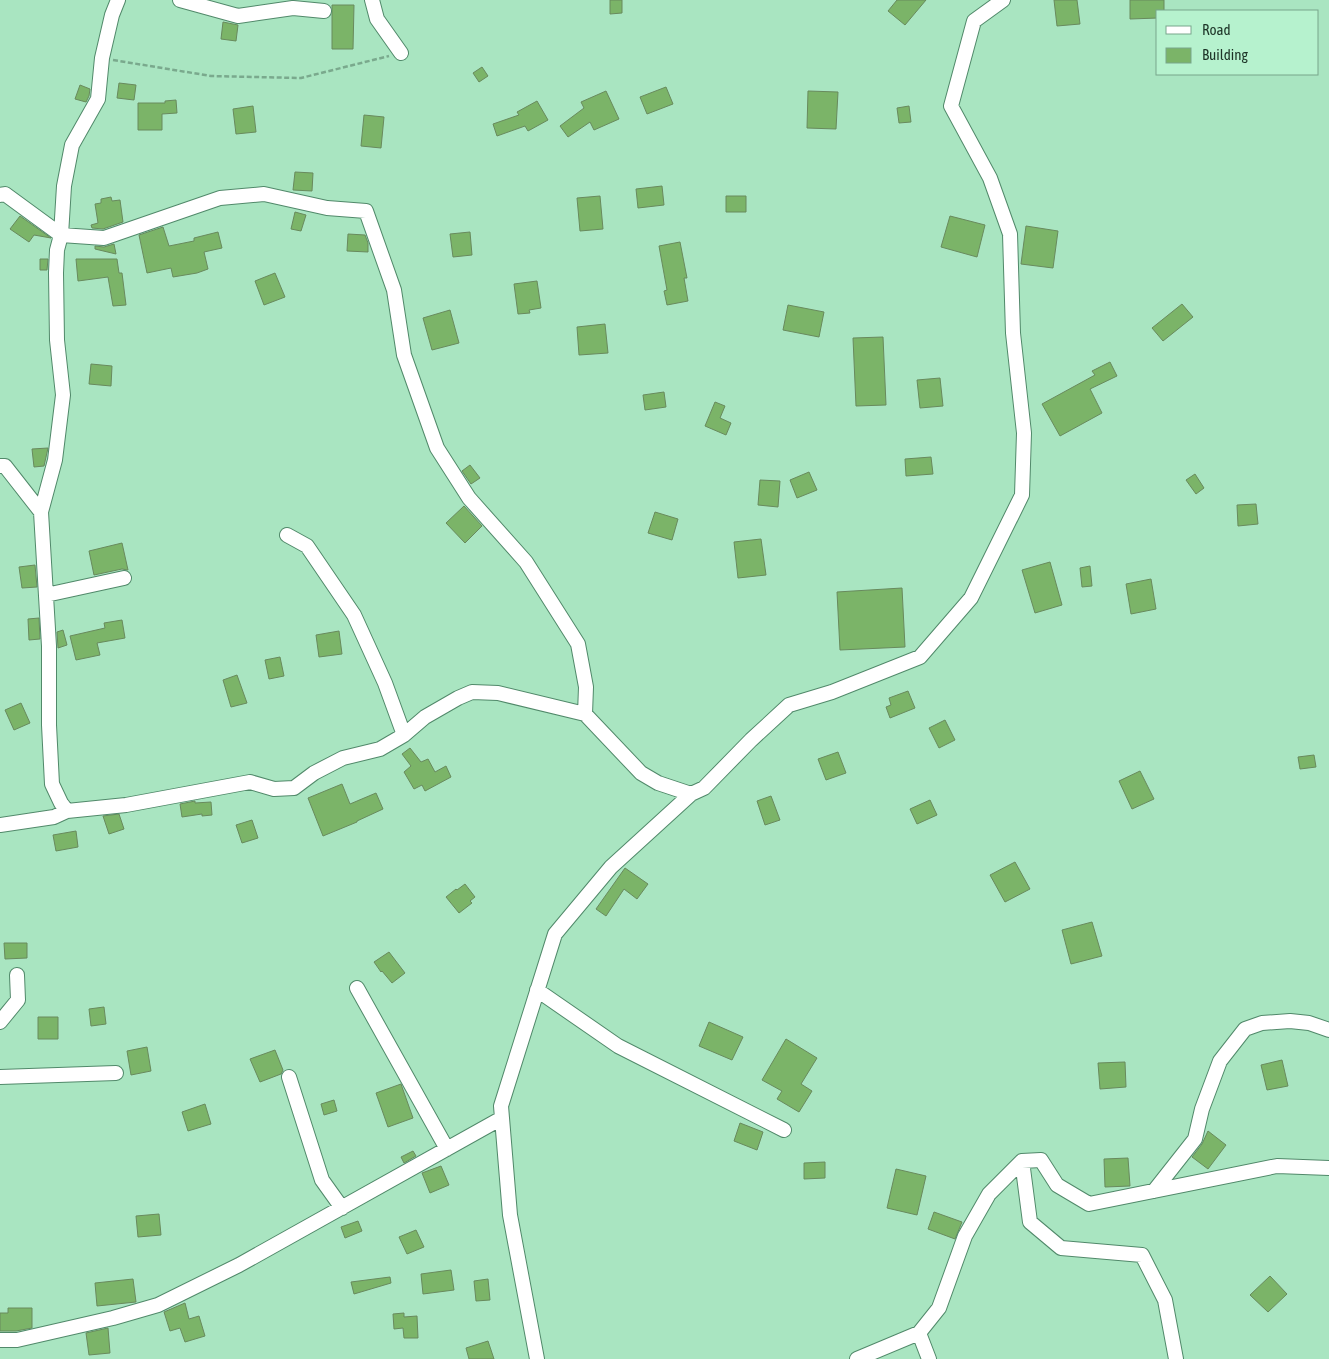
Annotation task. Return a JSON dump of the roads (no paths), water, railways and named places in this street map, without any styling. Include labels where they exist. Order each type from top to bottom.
[{"type":"street","points":[[67,811],[52,784],[49,725],[49,646],[41,512],[55,460],[63,395],[57,340],[57,250],[61,235],[64,186],[72,145],[98,99],[102,58],[112,15],[118,0]]},
{"type":"street","points":[[180,0],[238,16],[294,8],[324,11]]},
{"type":"street","points":[[372,0],[377,19],[401,53]]},
{"type":"street","points":[[537,1359],[510,1215],[501,1106],[555,934],[611,867],[691,794],[704,788],[751,740],[789,705],[832,692],[920,656],[971,598],[1022,495],[1024,433],[1012,333],[1010,234],[990,178],[950,106],[974,20],[1003,0]]},
{"type":"street","points":[[0,194],[5,194],[61,235],[104,238],[220,198],[264,194],[326,208],[366,211],[394,290],[404,355],[437,448],[469,498],[526,562],[578,644],[586,687],[585,714]]},
{"type":"street","points":[[0,466],[5,466],[41,512]]},
{"type":"street","points":[[287,535],[307,546],[354,615],[404,734]]},
{"type":"street","points":[[46,595],[124,578]]},
{"type":"street","points":[[0,825],[54,817],[67,811],[126,805],[250,782],[274,789],[294,788],[314,773],[343,758],[380,749],[404,734],[424,717],[472,692],[498,692],[585,714],[641,773],[658,782],[691,794]]},
{"type":"street","points":[[0,1022],[18,1000],[17,975]]},
{"type":"street","points":[[357,988],[447,1149]]},
{"type":"street","points":[[537,990],[618,1046],[784,1130]]},
{"type":"street","points":[[1154,1191],[1195,1139],[1202,1109],[1220,1061],[1245,1029],[1256,1024],[1290,1021],[1309,1023],[1329,1030]]},
{"type":"street","points":[[0,1077],[116,1073]]},
{"type":"street","points":[[289,1078],[322,1180],[342,1208]]},
{"type":"street","points":[[0,1340],[17,1340],[113,1318],[158,1305],[240,1265],[502,1118]]},
{"type":"street","points":[[857,1359],[919,1333],[939,1308],[964,1236],[989,1194],[1022,1161],[1041,1160],[1057,1185],[1089,1204],[1277,1166],[1329,1168]]},
{"type":"street","points":[[1022,1161],[1030,1222],[1061,1248],[1142,1256],[1165,1300],[1176,1359]]},
{"type":"street","points":[[919,1333],[930,1359]]}]
